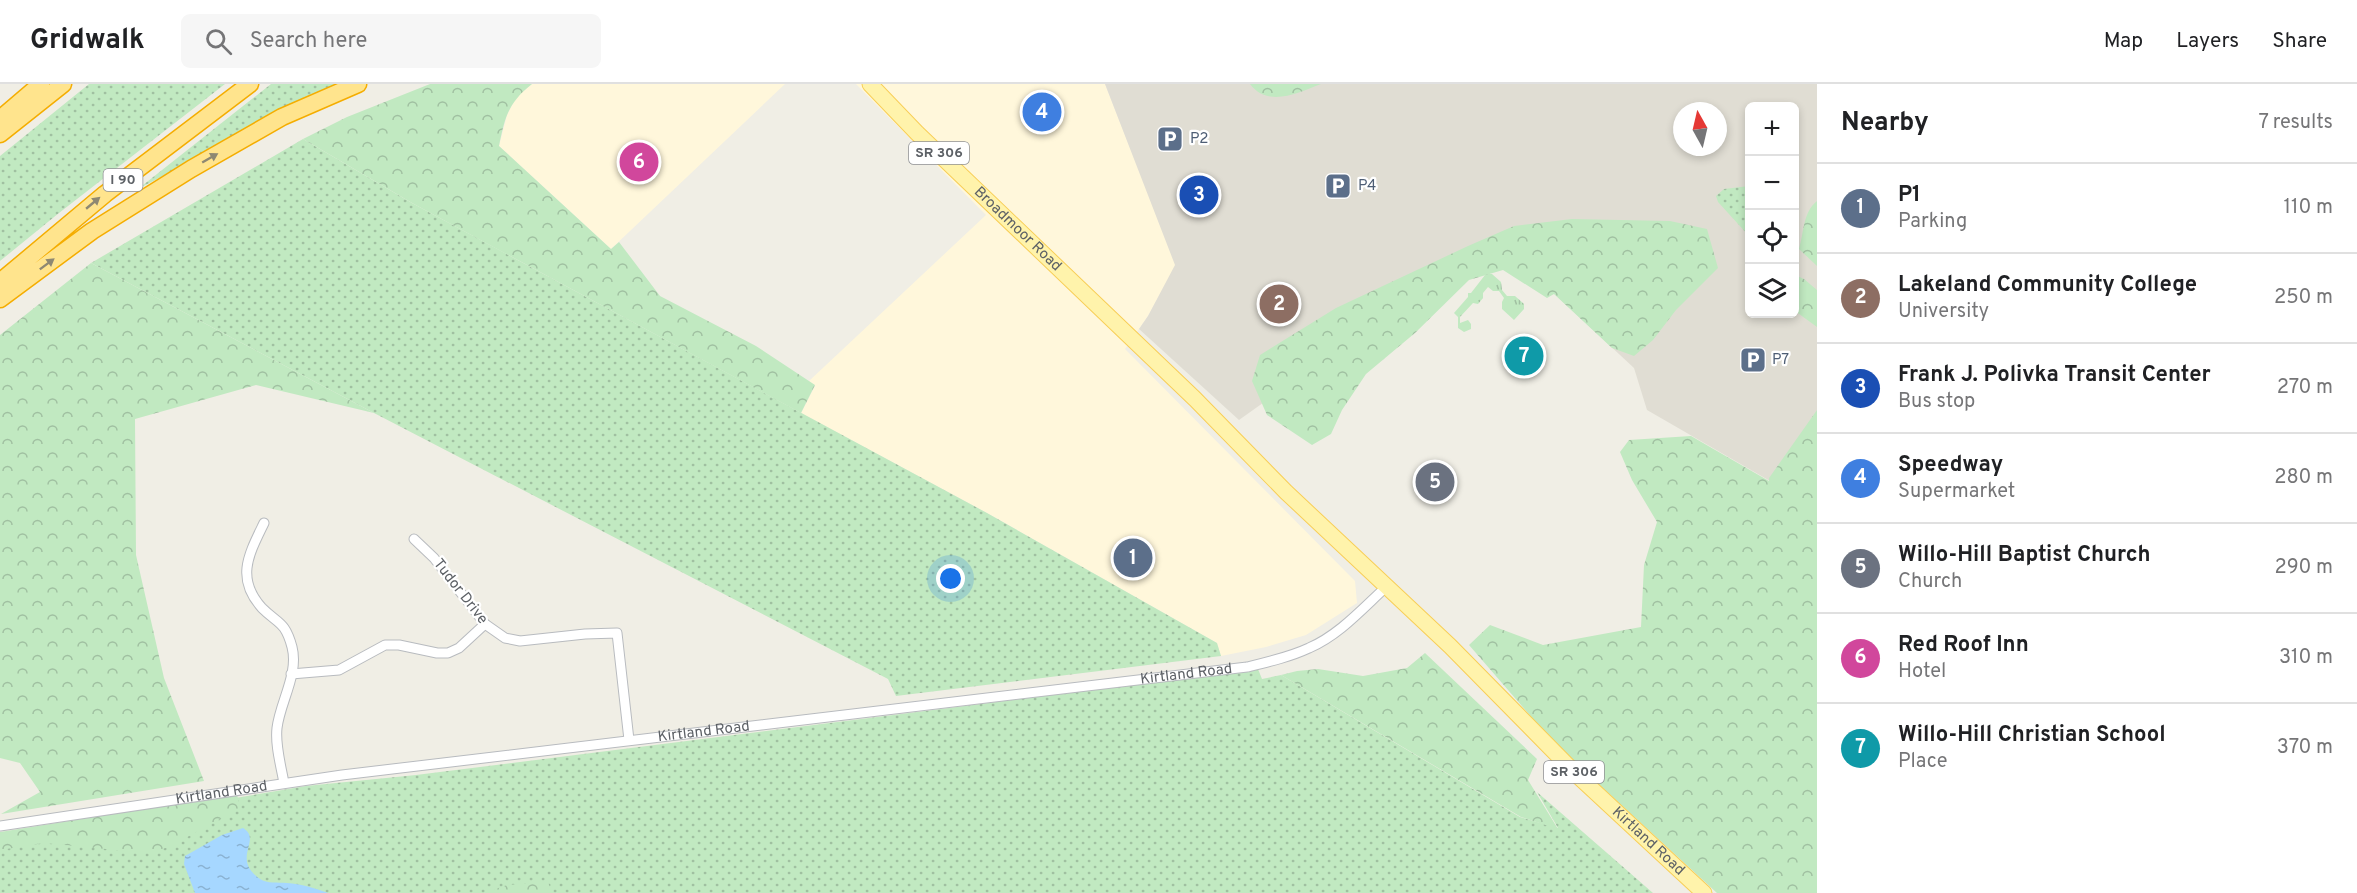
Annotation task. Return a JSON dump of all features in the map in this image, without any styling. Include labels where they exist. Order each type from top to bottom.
[{"type":"highway","points":[[0,119],[41,84]]},
{"type":"highway","points":[[0,134],[63,84]]},
{"type":"highway","name":"I 90","points":[[0,282],[105,194],[250,84]]},
{"type":"highway","points":[[0,299],[92,231],[181,175],[282,117],[358,84]]},
{"type":"main road","name":"Broadmoor Road","points":[[870,84],[917,133],[1115,321]]},
{"type":"main road","name":"Kirtland Road","points":[[1115,321],[1286,492],[1450,646],[1580,777],[1704,893]]},
{"type":"street","points":[[264,524],[247,557],[247,583],[262,607],[283,624],[292,649],[291,674],[277,730],[284,783]]},
{"type":"street","name":"Tudor Drive","points":[[414,539],[434,558],[484,624],[496,634],[520,641],[617,633],[629,740]]},
{"type":"street","name":"Kirtland Road","points":[[0,826],[284,783],[1247,667],[1311,648],[1341,628],[1386,588]]},
{"type":"street","points":[[291,674],[339,670],[384,645],[399,645],[448,653],[459,648],[484,624]]},
{"type":"shaded area","points":[[532,84],[785,84],[611,249],[499,146],[507,115],[516,97]]},
{"type":"shaded area","points":[[856,84],[1105,84],[1176,265],[1148,316],[1125,349],[1355,581],[1357,603],[1306,635],[1266,647],[1221,656],[1217,643],[987,513],[801,413],[815,386],[809,381],[986,215]]},
{"type":"shaded area","points":[[1105,84],[1817,84],[1817,508],[1647,410],[1634,368],[1494,238],[1239,420],[1139,329],[1175,265]]},
{"type":"green space","points":[[89,84],[225,84],[0,261],[0,156]]},
{"type":"green space","points":[[271,84],[339,84],[138,189]]},
{"type":"green space","points":[[430,84],[532,84],[509,111],[499,146],[611,249],[619,242],[660,296],[756,346],[815,385],[801,413],[412,203],[303,139],[347,117]]},
{"type":"green space","points":[[1250,84],[1321,84],[1293,94],[1274,97],[1257,91]]},
{"type":"green space","points":[[303,139],[412,203],[987,513],[1217,643],[1221,656],[896,696],[888,679],[374,413],[91,263]]},
{"type":"green space","points":[[1745,187],[1745,232],[1718,202],[1716,196],[1724,189]]},
{"type":"green space","points":[[1817,201],[1817,266],[1799,249],[1806,217]]},
{"type":"green space","points":[[1572,219],[1670,221],[1707,229],[1718,268],[1676,310],[1653,340],[1634,356],[1612,348],[1554,294],[1547,298],[1503,270],[1469,280],[1415,333],[1366,374],[1342,410],[1331,434],[1312,445],[1267,415],[1252,381],[1260,355],[1336,308],[1468,246],[1514,226]]},
{"type":"green space","points":[[91,263],[374,413],[256,385],[135,419],[136,555],[164,678],[204,781],[1,814],[40,792],[20,763],[0,758],[0,335]]},
{"type":"green space","points":[[1488,274],[1492,274],[1501,282],[1502,290],[1507,296],[1515,296],[1524,304],[1524,309],[1514,320],[1502,309],[1504,298],[1499,291],[1493,291],[1488,287],[1478,304],[1473,303],[1460,317],[1460,323],[1468,320],[1471,324],[1471,329],[1464,332],[1458,328],[1458,317],[1454,313],[1468,297],[1468,293],[1471,293]]},
{"type":"green space","points":[[1799,277],[1817,290],[1817,327],[1799,314]]},
{"type":"green space","points":[[1817,410],[1817,893],[1717,893],[1553,742],[1469,645],[1490,625],[1543,645],[1641,627],[1644,565],[1657,522],[1632,480],[1620,452],[1629,440],[1691,436],[1769,481]]},
{"type":"green space","points":[[1425,653],[1537,759],[1528,780],[1558,829],[1521,817],[1281,675],[1318,669],[1363,676],[1407,668]]},
{"type":"green space","points":[[1258,669],[1262,679],[1281,675],[1520,817],[1558,828],[1537,792],[1653,893],[0,893],[0,838],[306,786],[416,775]]},
{"type":"green space","points":[[237,794],[240,808],[169,847],[147,853],[44,843],[0,850],[0,832]]},
{"type":"green space","points":[[548,882],[552,893],[484,893],[507,885]]},
{"type":"water","points":[[243,828],[250,838],[248,864],[251,871],[260,879],[303,885],[328,893],[195,893],[184,864],[185,856],[222,835]]},
{"type":"place","name":"Speedway","points":[[1042,112]]},
{"type":"place","name":"P2","points":[[1170,139]]},
{"type":"place","name":"Red Roof Inn","points":[[639,162]]},
{"type":"place","name":"P4","points":[[1338,186]]},
{"type":"place","name":"Frank J. Polivka Transit Center","points":[[1199,195]]},
{"type":"place","name":"Lakeland Community College","points":[[1279,304]]},
{"type":"place","name":"Willo-Hill Christian School","points":[[1524,356]]},
{"type":"place","name":"P7","points":[[1753,360]]},
{"type":"place","name":"Willo-Hill Baptist Church","points":[[1435,482]]},
{"type":"place","name":"P1","points":[[1133,558]]}]
